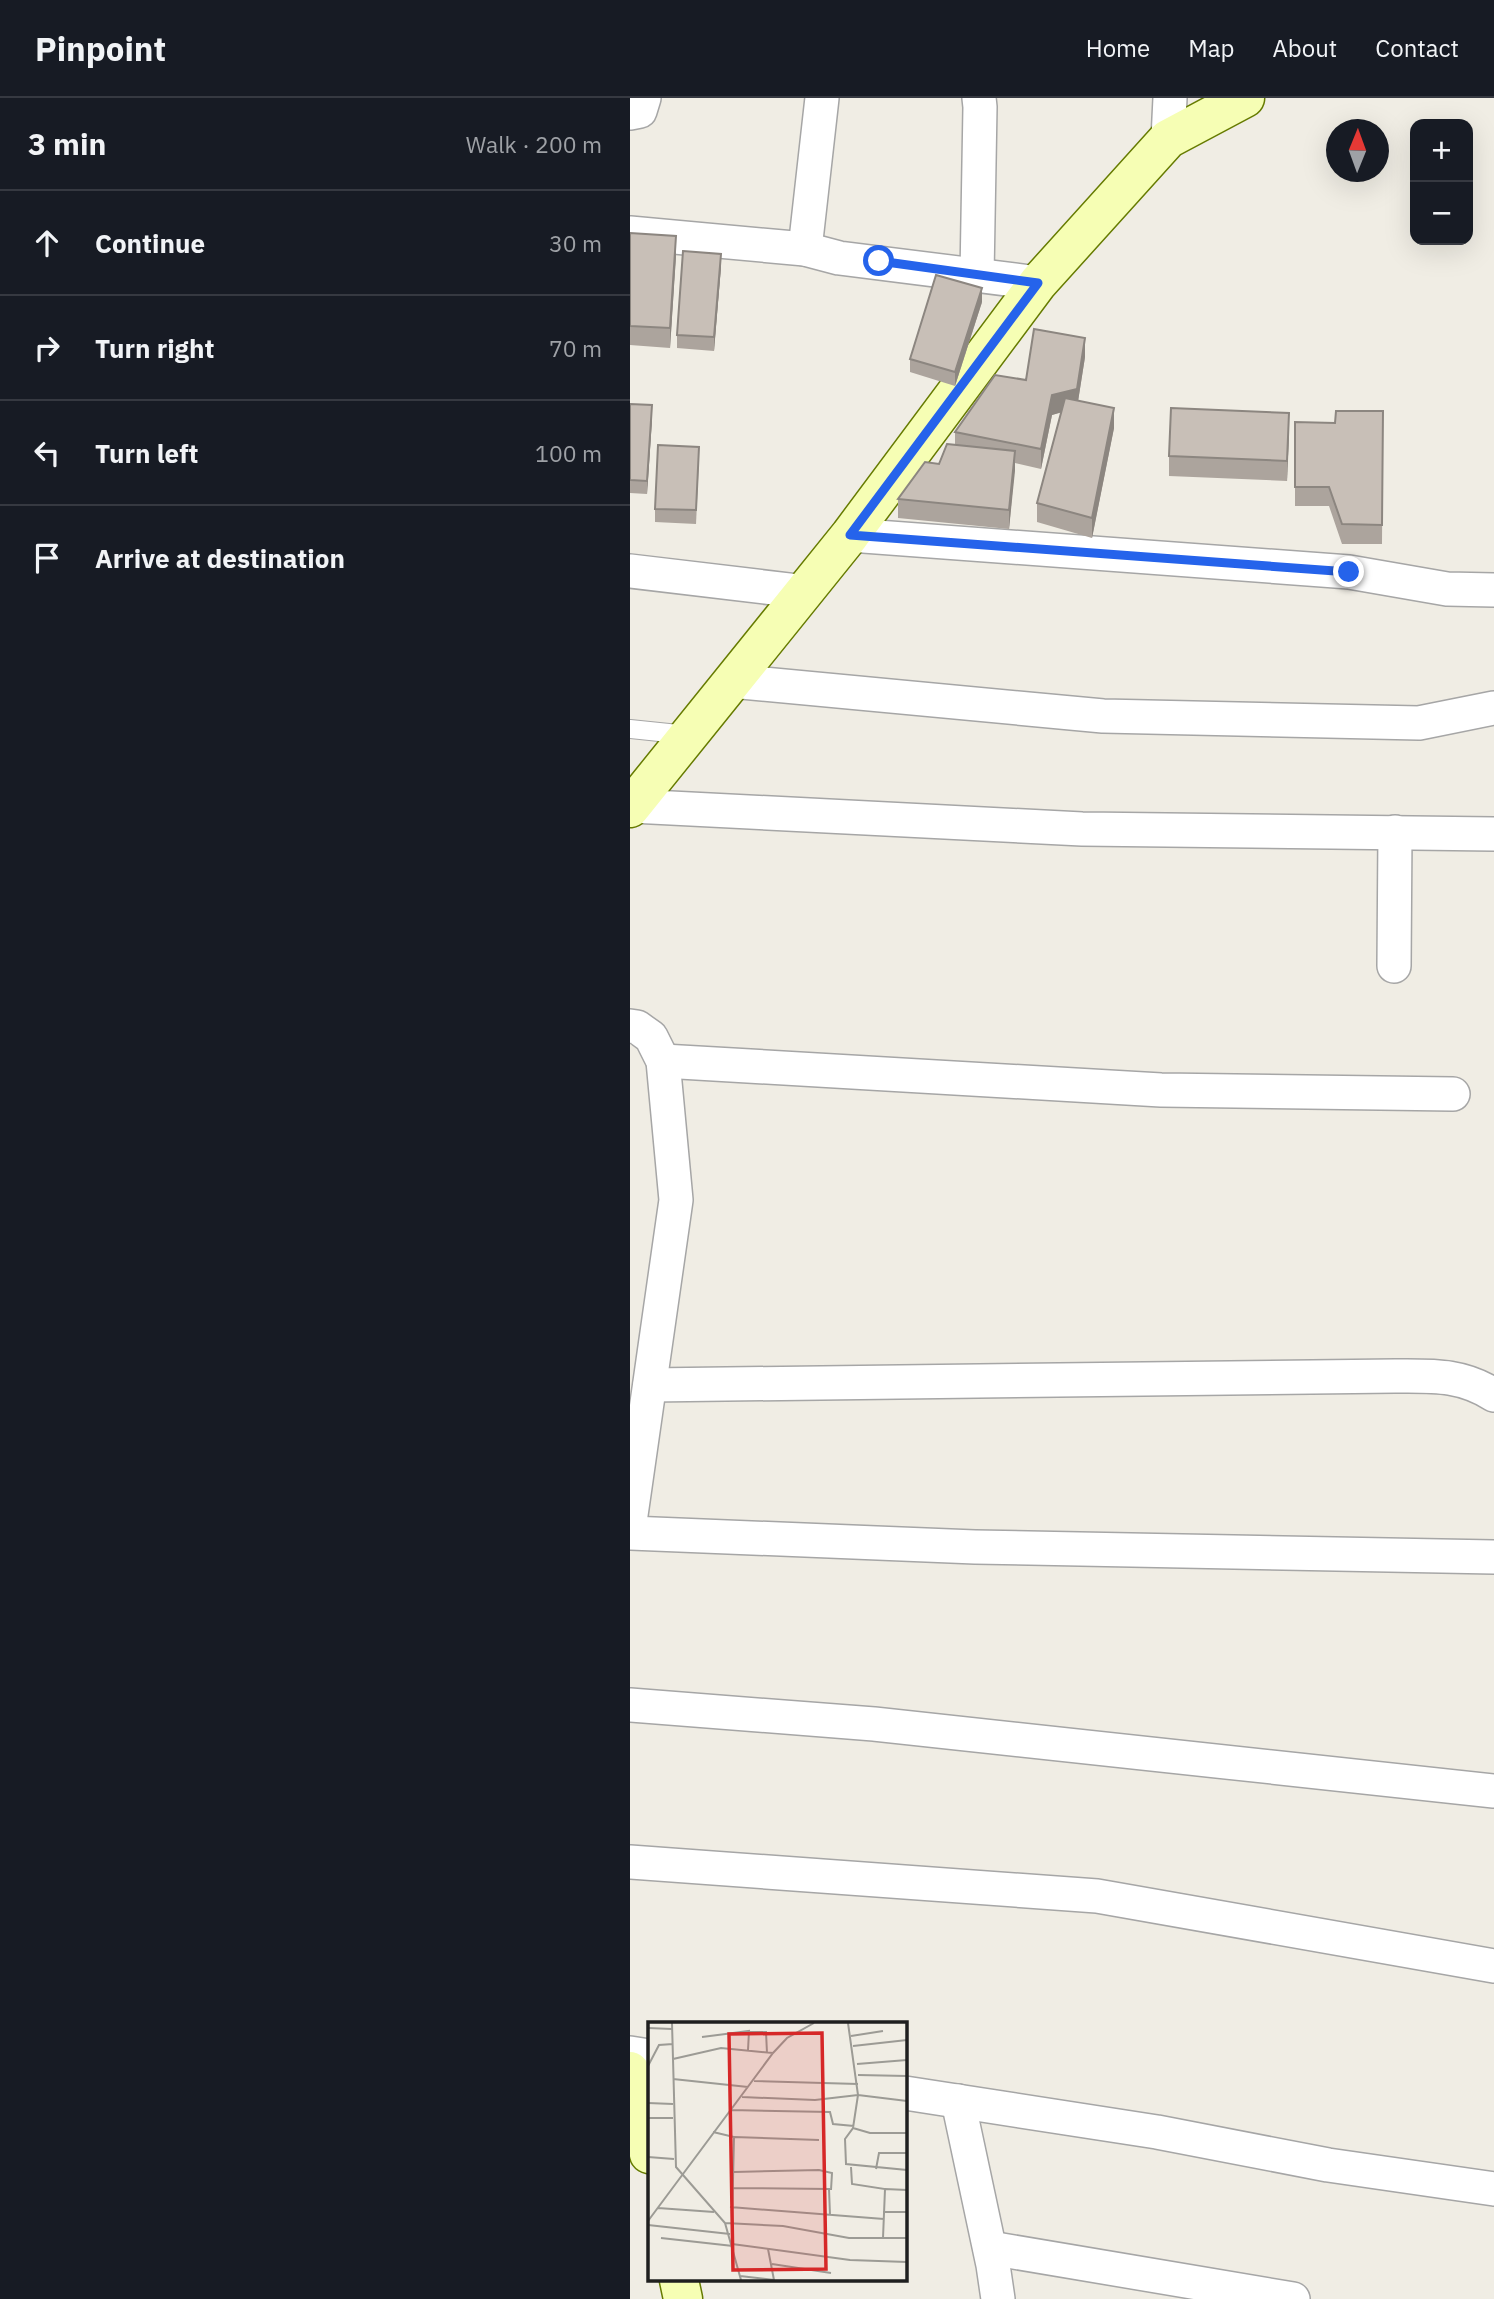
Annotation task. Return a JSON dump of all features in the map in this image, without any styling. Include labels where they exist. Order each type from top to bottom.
[{"type":"street","points":[[630,113],[640,111],[644,98]]},
{"type":"street","points":[[806,249],[822,98]]},
{"type":"street","points":[[977,275],[979,98]]},
{"type":"street","points":[[1168,139],[1170,98]]},
{"type":"street","points":[[631,807],[806,592],[1038,283],[1168,139],[1245,98]]},
{"type":"street","points":[[630,233],[806,249],[839,258],[1038,283]]},
{"type":"street","points":[[850,535],[1349,572],[1447,590],[1494,590]]},
{"type":"street","points":[[630,572],[806,592]]},
{"type":"street","points":[[731,681],[1103,716],[1419,723],[1494,708]]},
{"type":"street","points":[[631,807],[1082,829],[1494,834]]},
{"type":"street","points":[[1394,966],[1395,832]]},
{"type":"street","points":[[630,1026],[637,1027],[651,1037],[663,1061],[676,1200],[630,1522]]},
{"type":"street","points":[[663,1061],[1161,1090],[1453,1094]]},
{"type":"street","points":[[650,1385],[1395,1376],[1467,1380],[1494,1395]]},
{"type":"street","points":[[630,1533],[975,1547],[1494,1557]]},
{"type":"street","points":[[630,1705],[874,1724],[1494,1791]]},
{"type":"street","points":[[630,1862],[1097,1896],[1494,1965]]},
{"type":"street","points":[[630,2053],[648,2056]]},
{"type":"street","points":[[630,2074],[648,2150]]},
{"type":"street","points":[[906,2094],[1157,2132],[1328,2165],[1494,2189]]},
{"type":"street","points":[[958,2101],[990,2248],[998,2299]]},
{"type":"street","points":[[990,2248],[1293,2299]]},
{"type":"lane","points":[[630,729],[688,734]]},
{"type":"building","points":[[630,233],[676,236],[670,328],[630,326]]},
{"type":"building","points":[[683,251],[721,254],[714,337],[677,335]]},
{"type":"building","points":[[936,275],[982,288],[955,372],[910,359]]},
{"type":"building","points":[[1034,329],[1085,338],[1077,389],[1052,395],[1041,449],[955,432],[995,375],[1026,380]]},
{"type":"building","points":[[1065,398],[1114,408],[1092,518],[1037,503]]},
{"type":"building","points":[[630,404],[652,405],[647,481],[630,480]]},
{"type":"building","points":[[1171,408],[1289,413],[1287,461],[1169,456]]},
{"type":"building","points":[[1336,411],[1383,411],[1382,525],[1342,524],[1329,487],[1295,487],[1295,422],[1335,423]]},
{"type":"building","points":[[947,444],[1015,451],[1009,510],[898,499],[925,462],[939,464]]},
{"type":"building","points":[[658,445],[699,447],[696,510],[655,509]]},
{"type":"route","points":[[879,261],[1038,283],[850,535],[1349,572]]}]
